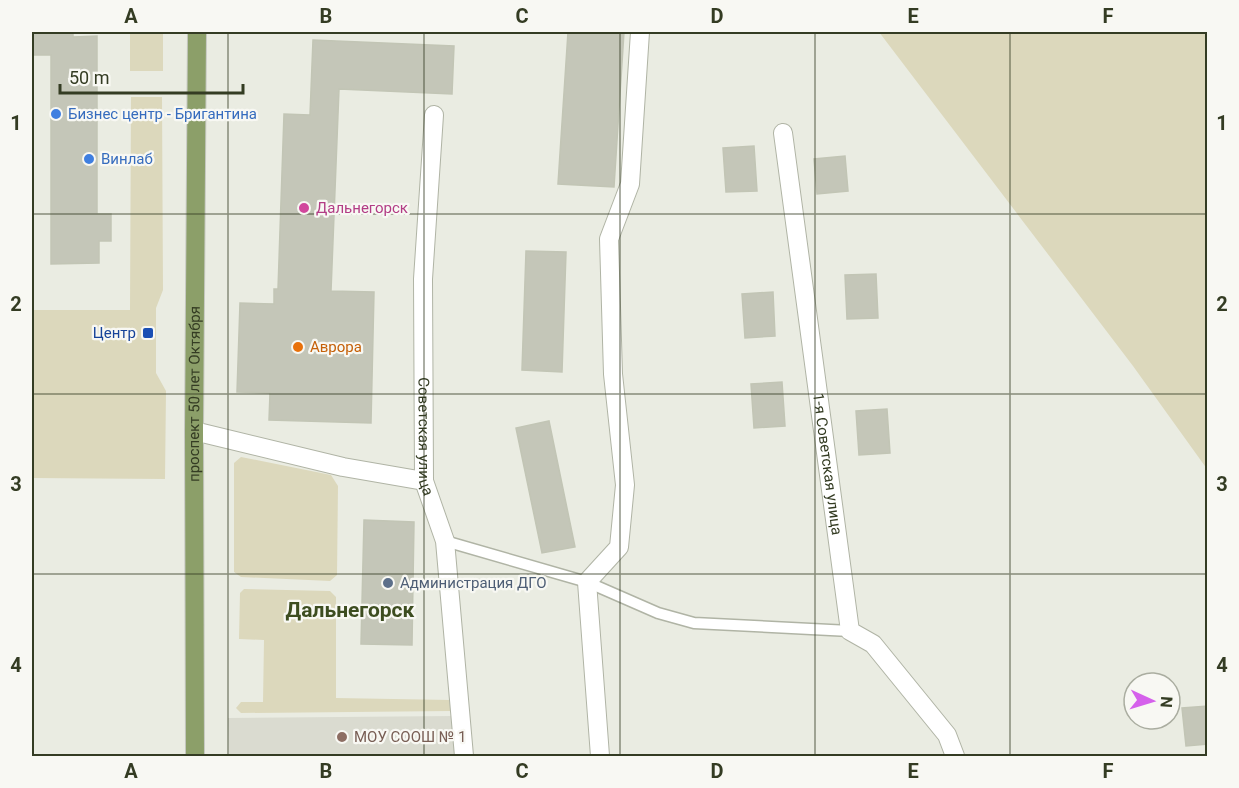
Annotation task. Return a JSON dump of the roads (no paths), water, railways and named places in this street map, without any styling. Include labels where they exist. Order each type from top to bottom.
[{"type":"main road","name":"проспект 50 лет Октября","points":[[195,756],[194,431],[197,32]]},
{"type":"street","points":[[600,756],[587,582],[619,547],[625,485],[613,374],[609,239],[630,184],[640,32]]},
{"type":"street","name":"Советская улица","points":[[434,115],[423,279],[424,480],[446,541],[464,756]]},
{"type":"street","name":"1-я Советская улица","points":[[783,133],[850,631]]},
{"type":"street","points":[[194,431],[343,467],[424,480]]},
{"type":"street","points":[[850,631],[873,644],[947,735],[955,756]]},
{"type":"lane","points":[[446,541],[587,582],[658,613],[694,623],[850,631]]},
{"type":"place","name":"Бизнес центр - Бригантина","points":[[56,114]]},
{"type":"place","name":"Винлаб","points":[[89,159]]},
{"type":"place","name":"Дальнегорск","points":[[304,208]]},
{"type":"place","name":"Центр","points":[[148,333]]},
{"type":"place","name":"Аврора","points":[[298,347]]},
{"type":"place","name":"Администрация ДГО","points":[[388,583]]},
{"type":"place","name":"МОУ СООШ № 1","points":[[342,737]]},
{"type":"district","name":"Дальнегорск","points":[[350,610]]}]
